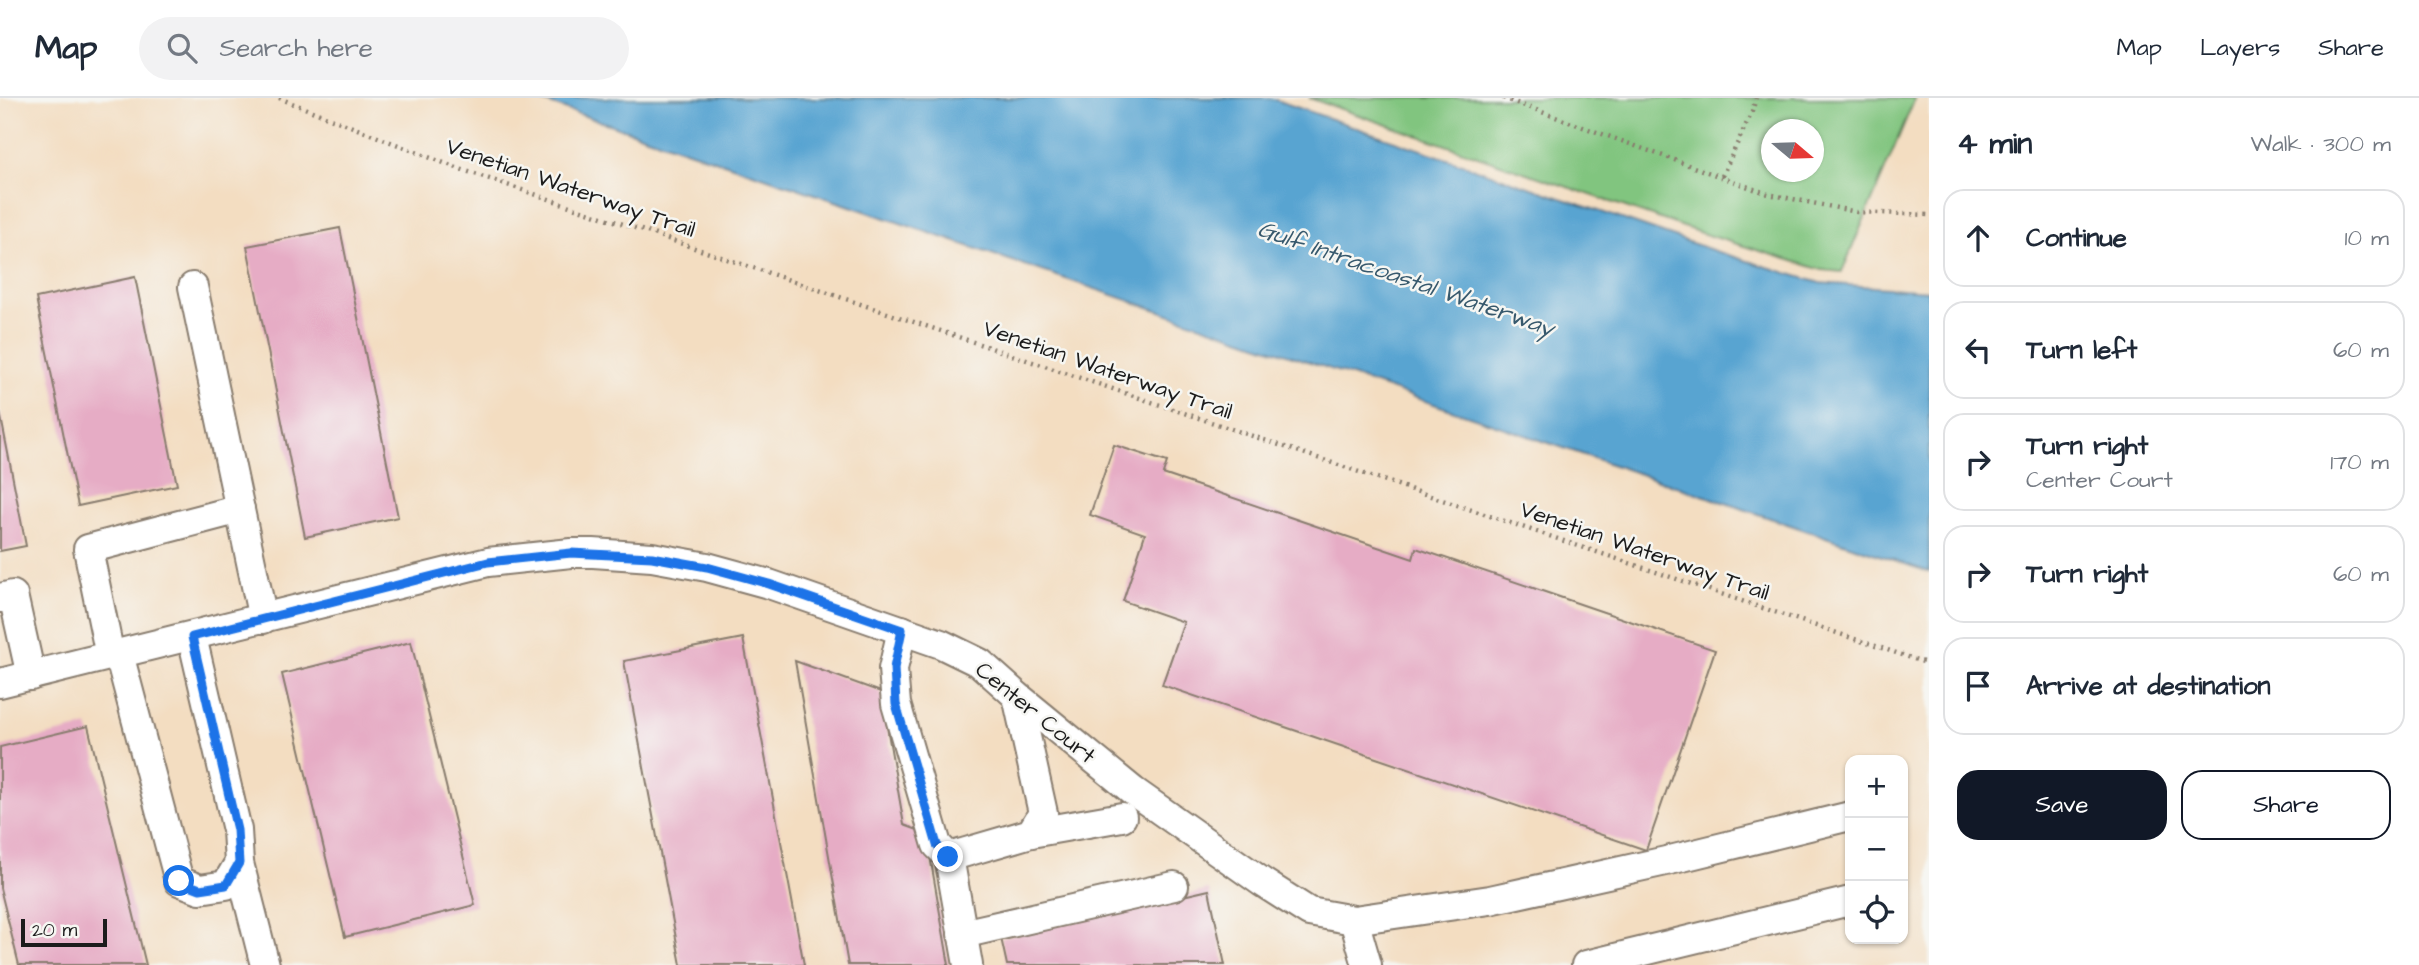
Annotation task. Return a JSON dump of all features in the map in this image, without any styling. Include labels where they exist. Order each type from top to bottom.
[{"type":"street","points":[[193,287],[263,619]]},
{"type":"street","points":[[239,863],[226,885],[200,889],[179,881],[88,549],[240,509]]},
{"type":"street","name":"Center Court","points":[[0,683],[488,562],[571,553],[652,557],[707,567],[769,584],[941,644],[980,663],[1133,791],[1309,912],[1354,920],[1490,900],[1845,817]]},
{"type":"street","points":[[0,598],[13,595],[31,676]]},
{"type":"street","points":[[902,630],[894,668],[896,704],[937,845],[948,857],[968,965]]},
{"type":"street","points":[[192,637],[237,830],[239,863],[265,965]]},
{"type":"street","points":[[1017,696],[1043,813],[1031,833]]},
{"type":"street","points":[[948,857],[1031,833],[1122,817]]},
{"type":"street","points":[[962,934],[1174,886]]},
{"type":"street","points":[[1586,965],[1845,902]]},
{"type":"street","points":[[1354,920],[1367,965]]},
{"type":"path","name":"Venetian Waterway Trail","points":[[279,98],[454,167],[1929,664]]},
{"type":"path","points":[[1503,98],[1768,194],[1857,212],[1929,215]]},
{"type":"path","points":[[1721,176],[1756,98]]},
{"type":"green space","points":[[1309,98],[1915,98],[1842,272],[1822,270],[1698,232]]},
{"type":"water","name":"Gulf Intracoastal Waterway","points":[[532,98],[1270,98],[1718,252],[1820,283],[1929,291],[1929,572]]},
{"type":"building","points":[[340,228],[398,517],[305,537],[247,246]]},
{"type":"building","points":[[135,277],[177,485],[78,506],[36,298]]},
{"type":"building","points":[[0,412],[26,546],[0,551]]},
{"type":"building","points":[[1114,445],[1167,462],[1163,474],[1413,559],[1416,548],[1715,650],[1646,850],[1162,685],[1184,622],[1123,601],[1145,534],[1090,515]]},
{"type":"building","points":[[743,638],[804,965],[681,965],[624,661]]},
{"type":"building","points":[[411,642],[475,905],[345,937],[282,674]]},
{"type":"building","points":[[795,661],[881,692],[904,825],[926,833],[949,965],[848,965]]},
{"type":"building","points":[[88,726],[146,965],[19,965],[0,888],[0,747]]},
{"type":"building","points":[[1209,890],[1225,965],[1007,965],[1001,938]]},
{"type":"route","points":[[179,881],[200,889],[226,885],[239,863],[237,830],[192,637],[488,562],[571,553],[652,557],[707,567],[769,584],[902,630],[894,668],[896,704],[937,845],[948,857]]}]
